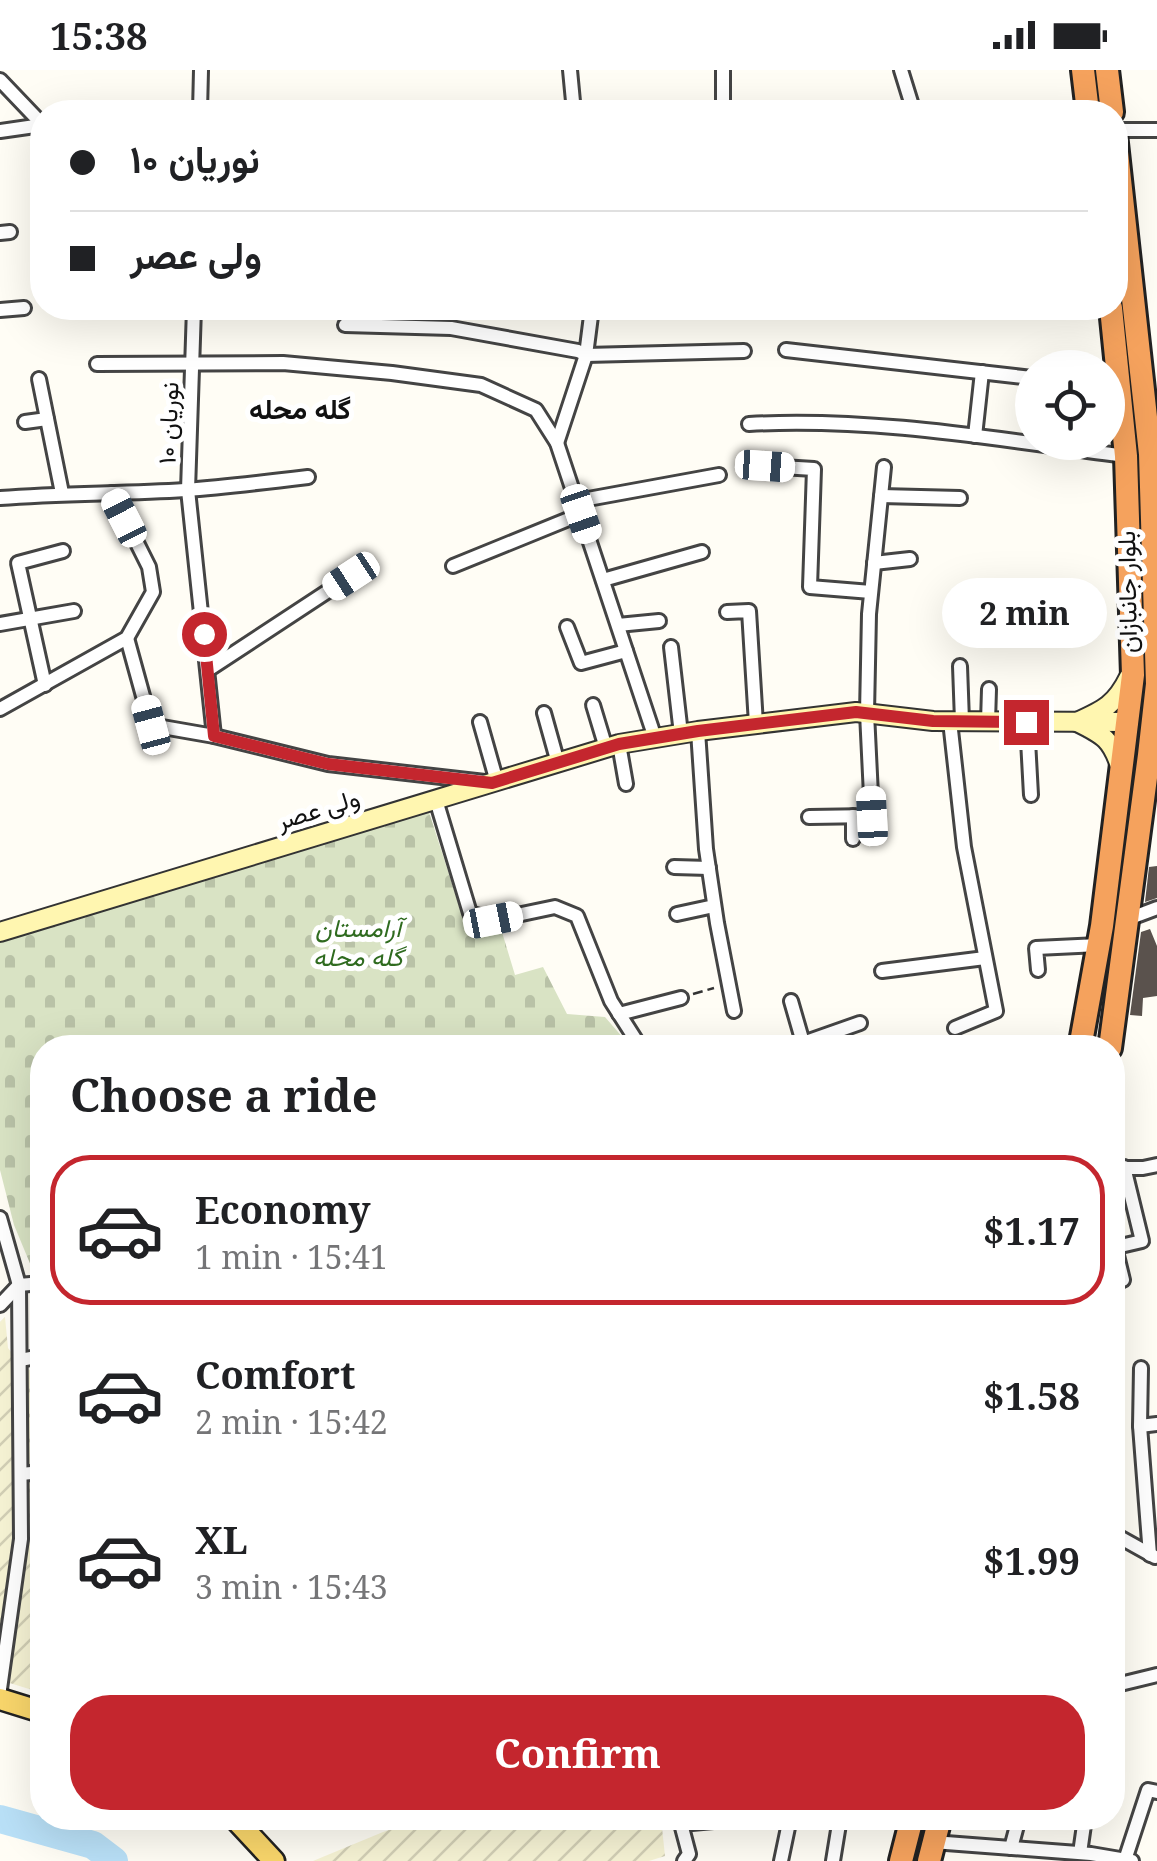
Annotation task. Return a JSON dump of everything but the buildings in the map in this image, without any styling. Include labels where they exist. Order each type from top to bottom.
[{"type":"highway","points":[[1083,70],[1087,100]]},
{"type":"highway","points":[[1107,70],[1111,100]]},
{"type":"highway","name":"بلوار جانبازان","points":[[1082,1035],[1099,945],[1129,722],[1149,665],[1155,517],[1150,376],[1128,223]]},
{"type":"highway","name":"بلوار جانبازان","points":[[1112,320],[1113,350]]},
{"type":"highway","name":"بلوار جانبازان","points":[[1112,1035],[1152,767],[1155,721],[1125,450]]},
{"type":"highway","points":[[901,1861],[909,1830]]},
{"type":"main road","points":[[1078,722],[1112,704],[1149,665]]},
{"type":"main road","name":"ولی عصر","points":[[0,932],[613,746],[654,738],[856,712],[956,721],[1129,722]]},
{"type":"main road","points":[[1129,722],[1155,721]]},
{"type":"main road","points":[[1078,722],[1108,740],[1122,773]]},
{"type":"main road","points":[[0,1699],[30,1708]]},
{"type":"main road","points":[[245,1830],[274,1861]]},
{"type":"street","points":[[200,100],[201,70]]},
{"type":"street","points":[[570,70],[573,100]]},
{"type":"street","points":[[724,70],[724,100]]},
{"type":"street","points":[[901,70],[910,100]]},
{"type":"street","points":[[0,80],[30,112]]},
{"type":"street","points":[[0,132],[30,127]]},
{"type":"street","points":[[1128,131],[1157,130]]},
{"type":"street","points":[[0,310],[24,308]]},
{"type":"street","name":"نوریان ۱۰","points":[[194,320],[188,490],[214,736]]},
{"type":"street","points":[[557,443],[586,355],[590,320]]},
{"type":"street","points":[[345,325],[451,328],[586,355],[744,350]]},
{"type":"street","points":[[786,350],[1015,376]]},
{"type":"street","points":[[97,364],[283,363],[392,373],[481,385],[536,410],[557,443],[654,738]]},
{"type":"street","points":[[974,436],[982,372]]},
{"type":"street","points":[[39,379],[62,492]]},
{"type":"street","points":[[25,422],[47,419]]},
{"type":"street","points":[[749,424],[804,421],[894,426],[1126,456]]},
{"type":"street","points":[[765,466],[814,469],[810,587],[871,592]]},
{"type":"street","points":[[810,816],[872,816],[867,713],[871,592],[884,467]]},
{"type":"street","points":[[453,566],[579,508],[719,475]]},
{"type":"street","points":[[0,498],[62,492],[188,490],[308,477]]},
{"type":"street","points":[[0,709],[128,638],[152,592],[149,567],[112,493]]},
{"type":"street","points":[[881,496],[960,498]]},
{"type":"street","points":[[45,685],[18,563],[63,552]]},
{"type":"street","points":[[603,580],[702,552]]},
{"type":"street","points":[[874,563],[910,559]]},
{"type":"street","points":[[208,670],[351,576]]},
{"type":"street","points":[[727,612],[749,611],[756,724]]},
{"type":"street","points":[[0,624],[74,612]]},
{"type":"street","points":[[618,625],[659,622]]},
{"type":"street","points":[[567,627],[581,664],[626,651]]},
{"type":"street","points":[[128,638],[151,725],[328,764],[494,782],[480,722]]},
{"type":"street","points":[[671,648],[690,732],[714,906],[734,1011]]},
{"type":"street","points":[[955,1028],[996,1011],[964,847],[956,721],[960,666]]},
{"type":"street","points":[[988,722],[989,689]]},
{"type":"street","points":[[593,705],[626,784]]},
{"type":"street","points":[[544,713],[558,763]]},
{"type":"street","points":[[1026,722],[1031,795]]},
{"type":"street","points":[[436,800],[470,913],[493,920],[556,907],[577,916],[611,1001],[632,1035]]},
{"type":"street","points":[[853,816],[853,840]]},
{"type":"street","points":[[674,868],[709,868]]},
{"type":"street","points":[[676,914],[714,906]]},
{"type":"street","points":[[1128,918],[1157,908]]},
{"type":"street","points":[[1038,970],[1036,948],[1099,945]]},
{"type":"street","points":[[882,972],[986,958]]},
{"type":"street","points":[[619,1014],[681,998]]},
{"type":"street","points":[[791,1001],[797,1035]]},
{"type":"street","points":[[828,1035],[860,1023]]},
{"type":"street","points":[[1125,1167],[1157,1165]]},
{"type":"street","points":[[1125,1189],[1142,1241],[1125,1245]]},
{"type":"street","points":[[0,1218],[19,1286],[22,1539],[0,1689]]},
{"type":"street","points":[[0,1305],[19,1286],[30,1285]]},
{"type":"street","points":[[20,1360],[30,1358]]},
{"type":"street","points":[[1141,1368],[1140,1426],[1153,1556]]},
{"type":"street","points":[[1140,1426],[1157,1424]]},
{"type":"street","points":[[21,1474],[30,1473]]},
{"type":"street","points":[[1125,1540],[1153,1556]]},
{"type":"street","points":[[1125,1683],[1157,1674]]},
{"type":"street","points":[[931,1852],[1012,1848],[1128,1860],[1148,1790],[1157,1792]]},
{"type":"street","points":[[682,1830],[689,1854],[684,1861]]},
{"type":"street","points":[[781,1861],[787,1830]]},
{"type":"street","points":[[833,1861],[838,1830]]},
{"type":"street","points":[[1012,1848],[1016,1830]]},
{"type":"street","points":[[1080,1853],[1083,1830]]},
{"type":"path","points":[[681,998],[730,984]]},
{"type":"shaded area","points":[[5,1317],[8,1348],[24,1369],[30,1370],[30,1689],[0,1680],[0,1322]]},
{"type":"shaded area","points":[[662,1830],[665,1856],[649,1861],[313,1861],[383,1832]]},
{"type":"green space","name":"آرامستان گله محله","points":[[429,812],[465,924],[501,929],[515,975],[543,967],[567,1014],[605,1017],[621,1035],[30,1035],[30,1263],[14,1225],[0,1170],[0,940]]},
{"type":"waterway","points":[[0,1819],[30,1827]]},
{"type":"waterway","points":[[39,1830],[93,1845],[114,1861]]},
{"type":"district","name":"گله محله","points":[[300,409]]},
{"type":"route","points":[[204,634],[214,736],[328,764],[492,783],[619,744],[856,712],[933,721],[1026,722]]}]
